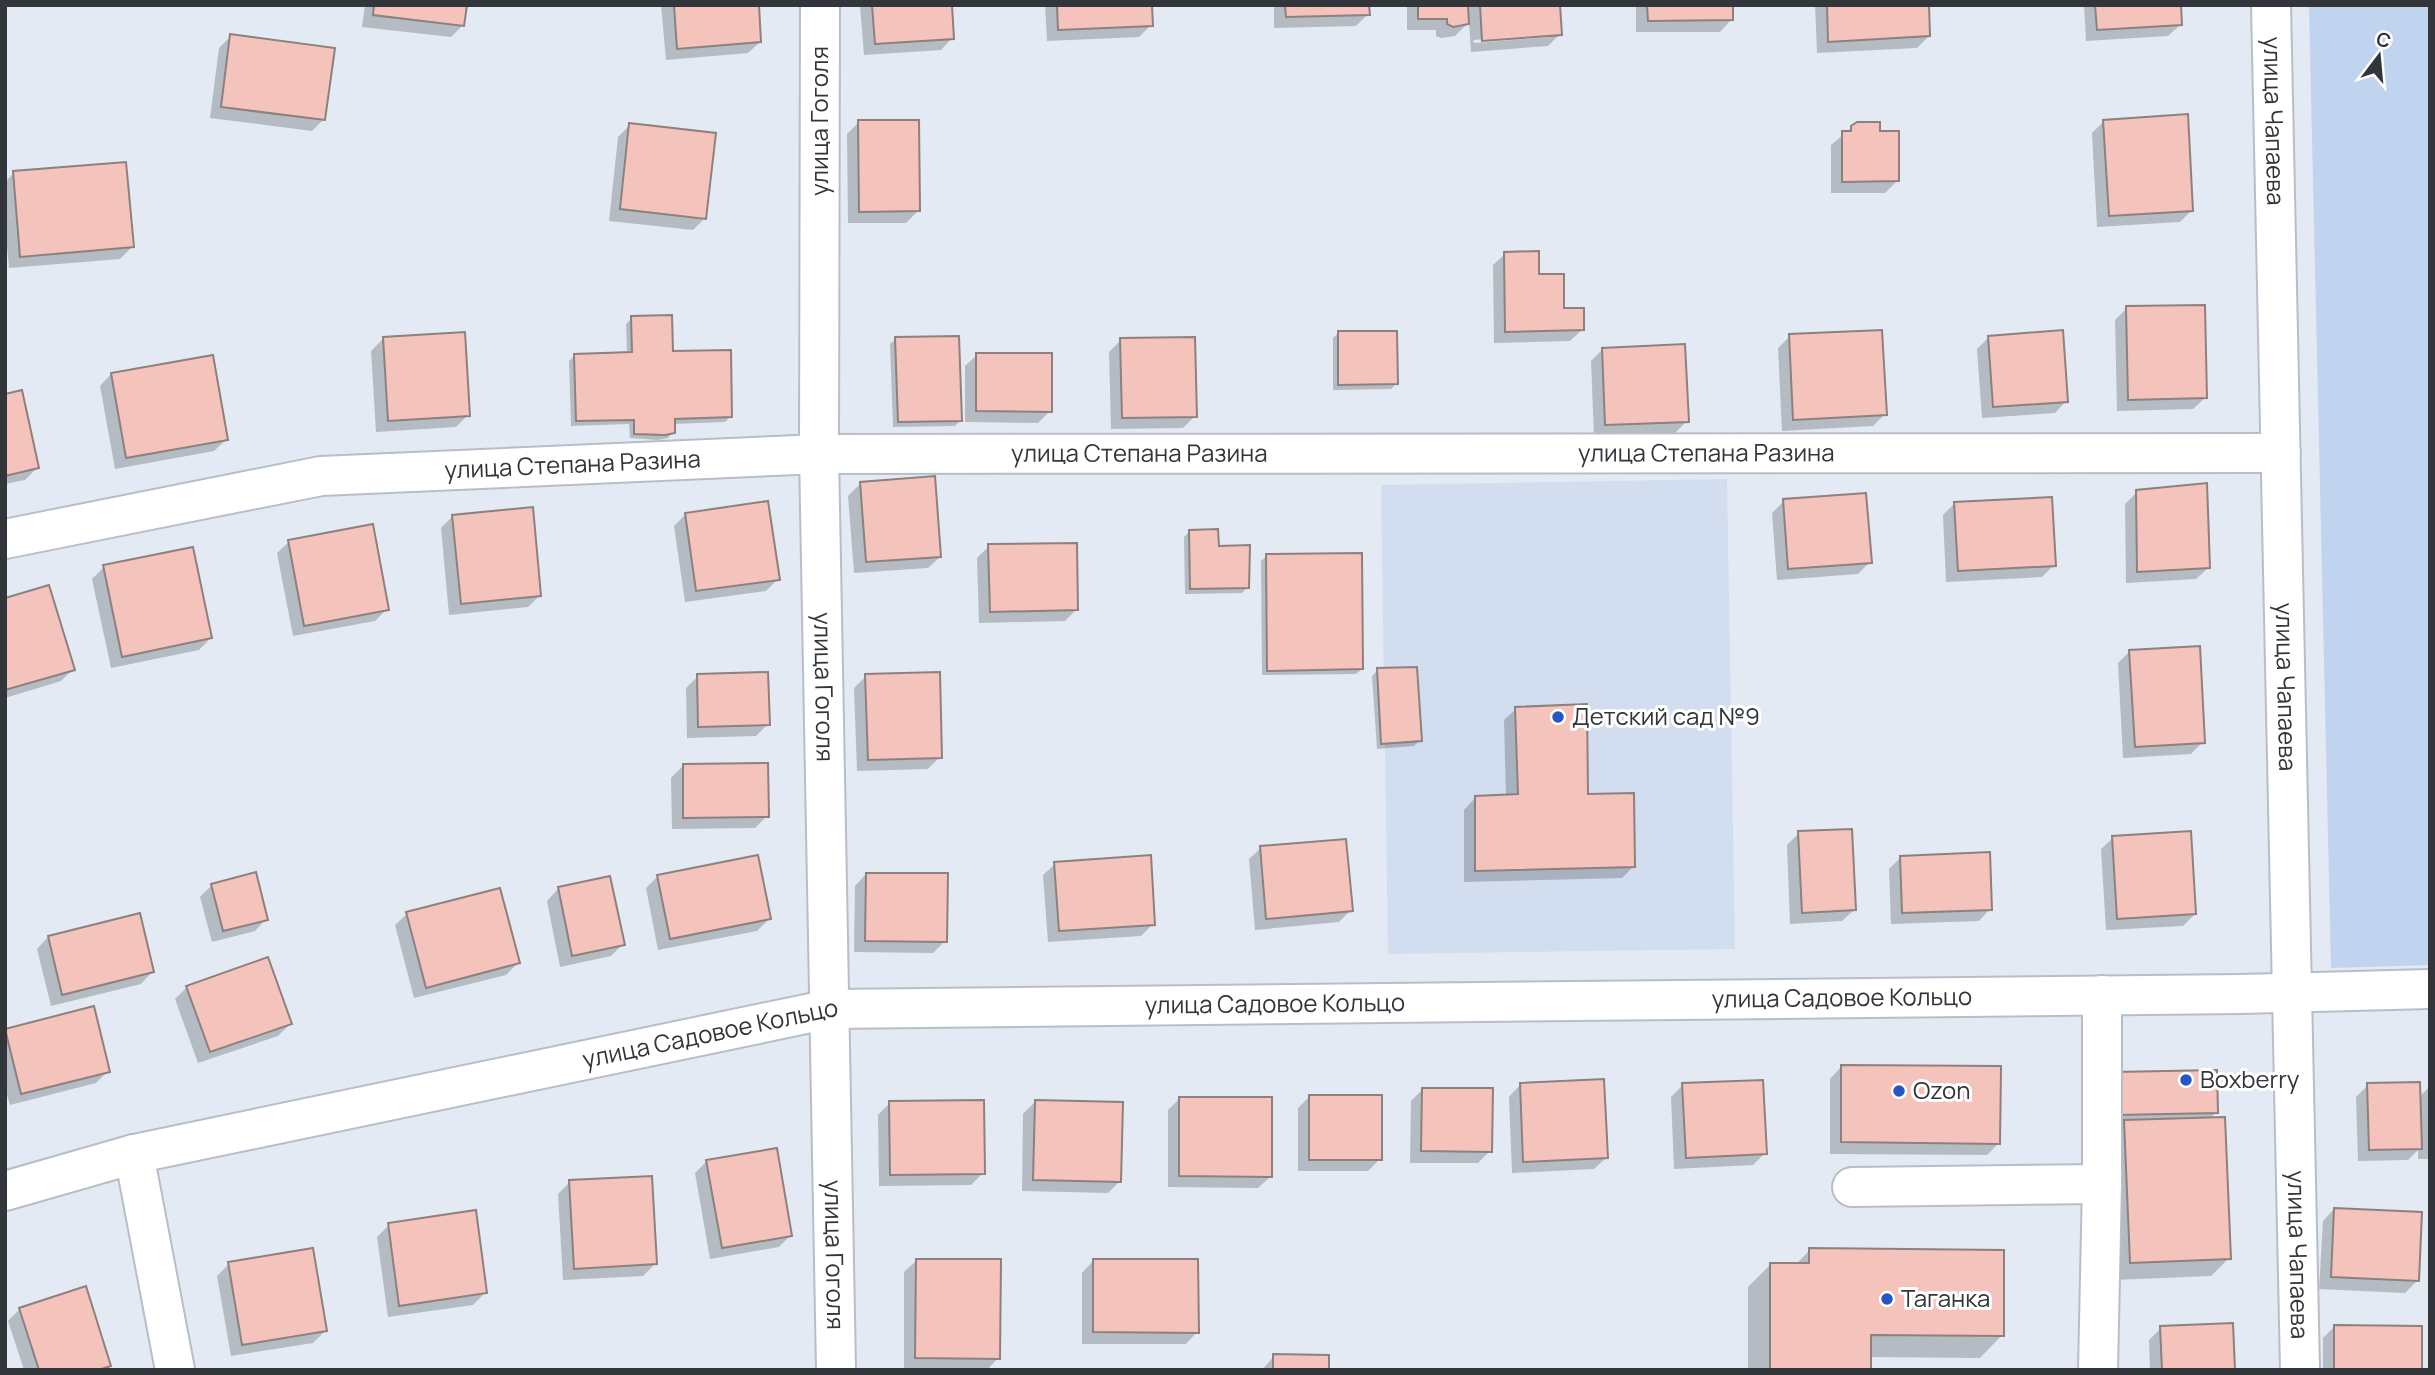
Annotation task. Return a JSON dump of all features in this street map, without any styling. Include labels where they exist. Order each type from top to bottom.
[{"type":"street","name":"улица Гоголя","points":[[820,5],[819,454],[836,1370]]},
{"type":"street","name":"улица Чапаева","points":[[2272,5],[2300,1370]]},
{"type":"street","name":"улица Степана Разина","points":[[5,539],[321,476],[819,454],[2281,453]]},
{"type":"street","name":"улица Садовое Кольцо","points":[[5,1191],[134,1154],[830,1009],[2293,993],[2430,989]]},
{"type":"street","points":[[2098,1370],[2102,995]]},
{"type":"street","points":[[134,1154],[175,1370]]},
{"type":"street","points":[[1852,1187],[2102,1184]]},
{"type":"shaded area","points":[[2309,5],[2430,5],[2430,965],[2331,968]]},
{"type":"shaded area","name":"Детский сад №9","points":[[1727,479],[1735,949],[1388,954],[1381,485]]},
{"type":"building","points":[[374,5],[467,5],[464,26],[373,15]]},
{"type":"building","points":[[674,5],[759,5],[761,42],[677,49]]},
{"type":"building","points":[[872,5],[952,5],[954,39],[875,44]]},
{"type":"building","points":[[1057,5],[1152,5],[1153,26],[1058,30]]},
{"type":"building","points":[[1285,5],[1369,5],[1370,15],[1286,17]]},
{"type":"building","points":[[1418,5],[1468,5],[1469,24],[1453,27],[1447,24],[1447,19],[1418,19]]},
{"type":"building","points":[[1480,5],[1560,5],[1562,35],[1482,41]]},
{"type":"building","points":[[1647,5],[1733,5],[1733,20],[1648,21]]},
{"type":"building","points":[[1827,5],[1929,5],[1930,36],[1828,42]]},
{"type":"building","points":[[2095,5],[2181,5],[2182,25],[2097,30]]},
{"type":"building","points":[[230,34],[335,48],[325,120],[221,107]]},
{"type":"building","points":[[2188,114],[2193,211],[2109,216],[2103,120]]},
{"type":"building","points":[[858,120],[919,120],[920,211],[859,212]]},
{"type":"building","points":[[1857,122],[1880,122],[1880,131],[1899,131],[1899,181],[1842,182],[1842,131],[1851,131],[1851,126]]},
{"type":"building","points":[[629,123],[716,133],[706,219],[620,209]]},
{"type":"building","points":[[126,162],[134,247],[20,257],[13,171]]},
{"type":"building","points":[[1539,251],[1539,274],[1564,274],[1564,308],[1584,308],[1584,330],[1505,332],[1504,252]]},
{"type":"building","points":[[2205,305],[2207,398],[2128,400],[2126,306]]},
{"type":"building","points":[[672,315],[673,351],[731,350],[732,417],[675,419],[675,433],[665,435],[634,434],[634,420],[576,421],[574,354],[632,352],[631,316]]},
{"type":"building","points":[[1882,330],[1887,415],[1793,420],[1789,334]]},
{"type":"building","points":[[2063,330],[2068,402],[1993,407],[1988,336]]},
{"type":"building","points":[[1338,331],[1397,331],[1398,384],[1338,385]]},
{"type":"building","points":[[465,332],[470,416],[388,421],[383,337]]},
{"type":"building","points":[[959,336],[962,421],[898,422],[895,337]]},
{"type":"building","points":[[1195,337],[1197,417],[1122,418],[1120,338]]},
{"type":"building","points":[[1685,344],[1689,422],[1605,425],[1602,348]]},
{"type":"building","points":[[976,353],[1052,353],[1052,412],[976,411]]},
{"type":"building","points":[[213,355],[228,440],[126,458],[111,373]]},
{"type":"building","points":[[22,390],[39,468],[5,476],[5,394]]},
{"type":"building","points":[[935,476],[941,557],[866,562],[860,482]]},
{"type":"building","points":[[2207,483],[2210,568],[2137,572],[2136,490]]},
{"type":"building","points":[[1866,493],[1872,563],[1788,569],[1783,499]]},
{"type":"building","points":[[2052,497],[2056,566],[1958,571],[1954,502]]},
{"type":"building","points":[[768,501],[780,580],[696,591],[685,513]]},
{"type":"building","points":[[533,507],[541,596],[461,604],[452,515]]},
{"type":"building","points":[[373,524],[389,610],[304,626],[288,540]]},
{"type":"building","points":[[1218,529],[1219,546],[1250,545],[1249,588],[1190,589],[1189,530]]},
{"type":"building","points":[[1077,543],[1078,610],[990,612],[988,544]]},
{"type":"building","points":[[193,547],[212,638],[122,657],[103,565]]},
{"type":"building","points":[[1362,553],[1363,669],[1267,671],[1266,554]]},
{"type":"building","points":[[49,585],[75,670],[5,690],[5,598]]},
{"type":"building","points":[[2200,646],[2205,743],[2135,747],[2129,650]]},
{"type":"building","points":[[1417,667],[1422,741],[1381,744],[1377,668]]},
{"type":"building","points":[[768,672],[770,725],[698,727],[697,674]]},
{"type":"building","points":[[940,672],[942,758],[868,760],[865,674]]},
{"type":"building","points":[[1587,704],[1588,794],[1634,793],[1635,867],[1475,871],[1475,796],[1518,794],[1515,707]]},
{"type":"building","points":[[768,763],[769,817],[683,818],[683,764]]},
{"type":"building","points":[[1852,829],[1856,910],[1802,913],[1798,831]]},
{"type":"building","points":[[2191,831],[2196,914],[2117,919],[2112,836]]},
{"type":"building","points":[[1346,839],[1353,911],[1266,919],[1260,846]]},
{"type":"building","points":[[1990,852],[1992,910],[1902,913],[1900,856]]},
{"type":"building","points":[[758,855],[771,919],[670,939],[657,875]]},
{"type":"building","points":[[1151,855],[1155,925],[1059,931],[1054,862]]},
{"type":"building","points":[[256,872],[268,920],[223,931],[211,884]]},
{"type":"building","points":[[866,873],[948,873],[947,942],[865,941]]},
{"type":"building","points":[[610,876],[625,945],[572,956],[558,887]]},
{"type":"building","points":[[500,888],[520,963],[426,988],[406,912]]},
{"type":"building","points":[[140,913],[154,972],[62,995],[48,936]]},
{"type":"building","points":[[268,957],[292,1024],[210,1052],[186,986]]},
{"type":"building","points":[[94,1006],[110,1072],[21,1094],[5,1029]]},
{"type":"building","points":[[1841,1065],[2001,1066],[2000,1144],[1841,1142]]},
{"type":"building","points":[[2217,1070],[2218,1113],[2116,1115],[2115,1072]]},
{"type":"building","points":[[1604,1079],[1608,1158],[1523,1162],[1520,1083]]},
{"type":"building","points":[[1763,1080],[1767,1154],[1686,1158],[1682,1083]]},
{"type":"building","points":[[2420,1082],[2422,1149],[2369,1150],[2367,1083]]},
{"type":"building","points":[[1422,1088],[1493,1088],[1492,1152],[1421,1151]]},
{"type":"building","points":[[1309,1095],[1382,1095],[1382,1160],[1309,1160]]},
{"type":"building","points":[[1179,1097],[1272,1097],[1272,1177],[1179,1176]]},
{"type":"building","points":[[984,1100],[985,1174],[890,1175],[889,1101]]},
{"type":"building","points":[[1035,1100],[1123,1102],[1121,1182],[1033,1180]]},
{"type":"building","points":[[2225,1117],[2231,1259],[2130,1263],[2124,1120]]},
{"type":"building","points":[[777,1148],[792,1236],[722,1248],[706,1160]]},
{"type":"building","points":[[652,1176],[657,1264],[574,1269],[569,1180]]},
{"type":"building","points":[[2334,1208],[2422,1212],[2419,1281],[2331,1277]]},
{"type":"building","points":[[476,1210],[487,1293],[399,1306],[388,1223]]},
{"type":"building","points":[[313,1248],[327,1331],[242,1345],[228,1262]]},
{"type":"building","name":"Таганка","points":[[1809,1248],[2004,1250],[2004,1336],[1871,1335],[1871,1370],[1770,1370],[1770,1263],[1809,1263]]},
{"type":"building","points":[[916,1259],[1001,1259],[1000,1359],[915,1358]]},
{"type":"building","points":[[1093,1259],[1198,1259],[1199,1333],[1093,1332]]},
{"type":"building","points":[[86,1286],[111,1366],[98,1370],[39,1370],[19,1308]]},
{"type":"building","points":[[2233,1323],[2235,1370],[2162,1370],[2160,1326]]},
{"type":"building","points":[[2334,1325],[2422,1326],[2422,1370],[2334,1370]]},
{"type":"building","points":[[1273,1354],[1329,1355],[1329,1370],[1273,1370]]},
{"type":"place","name":"Детский сад №9","points":[[1558,717]]},
{"type":"place","name":"Boxberry","points":[[2186,1080]]},
{"type":"place","name":"Ozon","points":[[1899,1091]]},
{"type":"place","name":"Таганка","points":[[1887,1299]]}]
